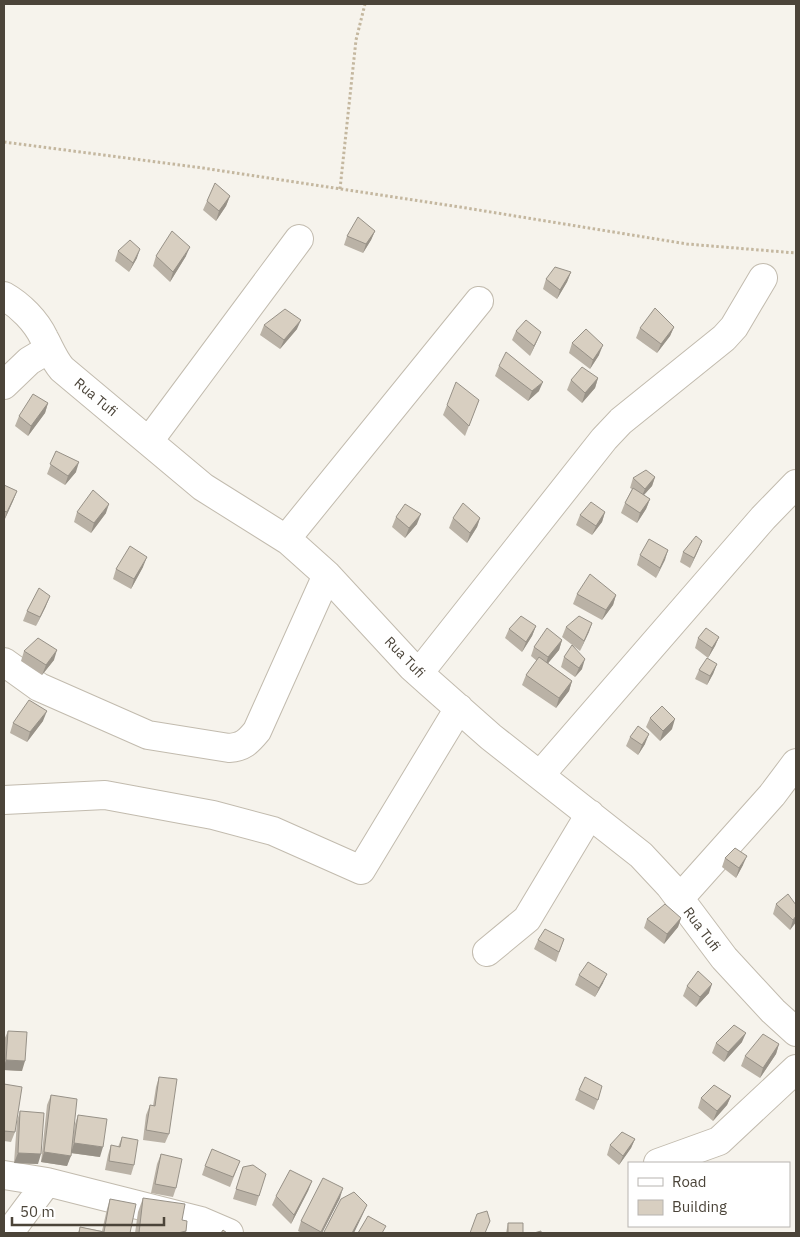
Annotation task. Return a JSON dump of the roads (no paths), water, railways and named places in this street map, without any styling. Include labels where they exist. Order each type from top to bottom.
[{"type":"street","points":[[149,441],[299,239]]},
{"type":"street","points":[[420,673],[604,439],[628,415],[724,338],[734,327],[762,278]]},
{"type":"street","name":"Rua Tufi","points":[[4,296],[20,306],[44,336],[49,349],[62,369],[210,492],[286,539],[326,575],[420,673],[459,708],[652,865],[724,958],[794,1024]]},
{"type":"street","points":[[286,539],[479,301]]},
{"type":"street","points":[[4,385],[29,360],[49,349]]},
{"type":"street","points":[[540,775],[763,518],[796,484]]},
{"type":"street","points":[[4,662],[39,687],[148,735],[230,748],[240,747],[249,741],[256,731],[326,575]]},
{"type":"street","points":[[4,800],[105,795],[213,815],[273,831],[361,870],[459,708]]},
{"type":"street","points":[[679,899],[772,795],[796,763]]},
{"type":"street","points":[[487,952],[527,920],[590,814]]},
{"type":"street","points":[[661,1162],[719,1141],[796,1069]]},
{"type":"street","points":[[4,1175],[47,1182],[199,1227],[229,1233]]},
{"type":"street","points":[[8,1233],[47,1182]]}]
